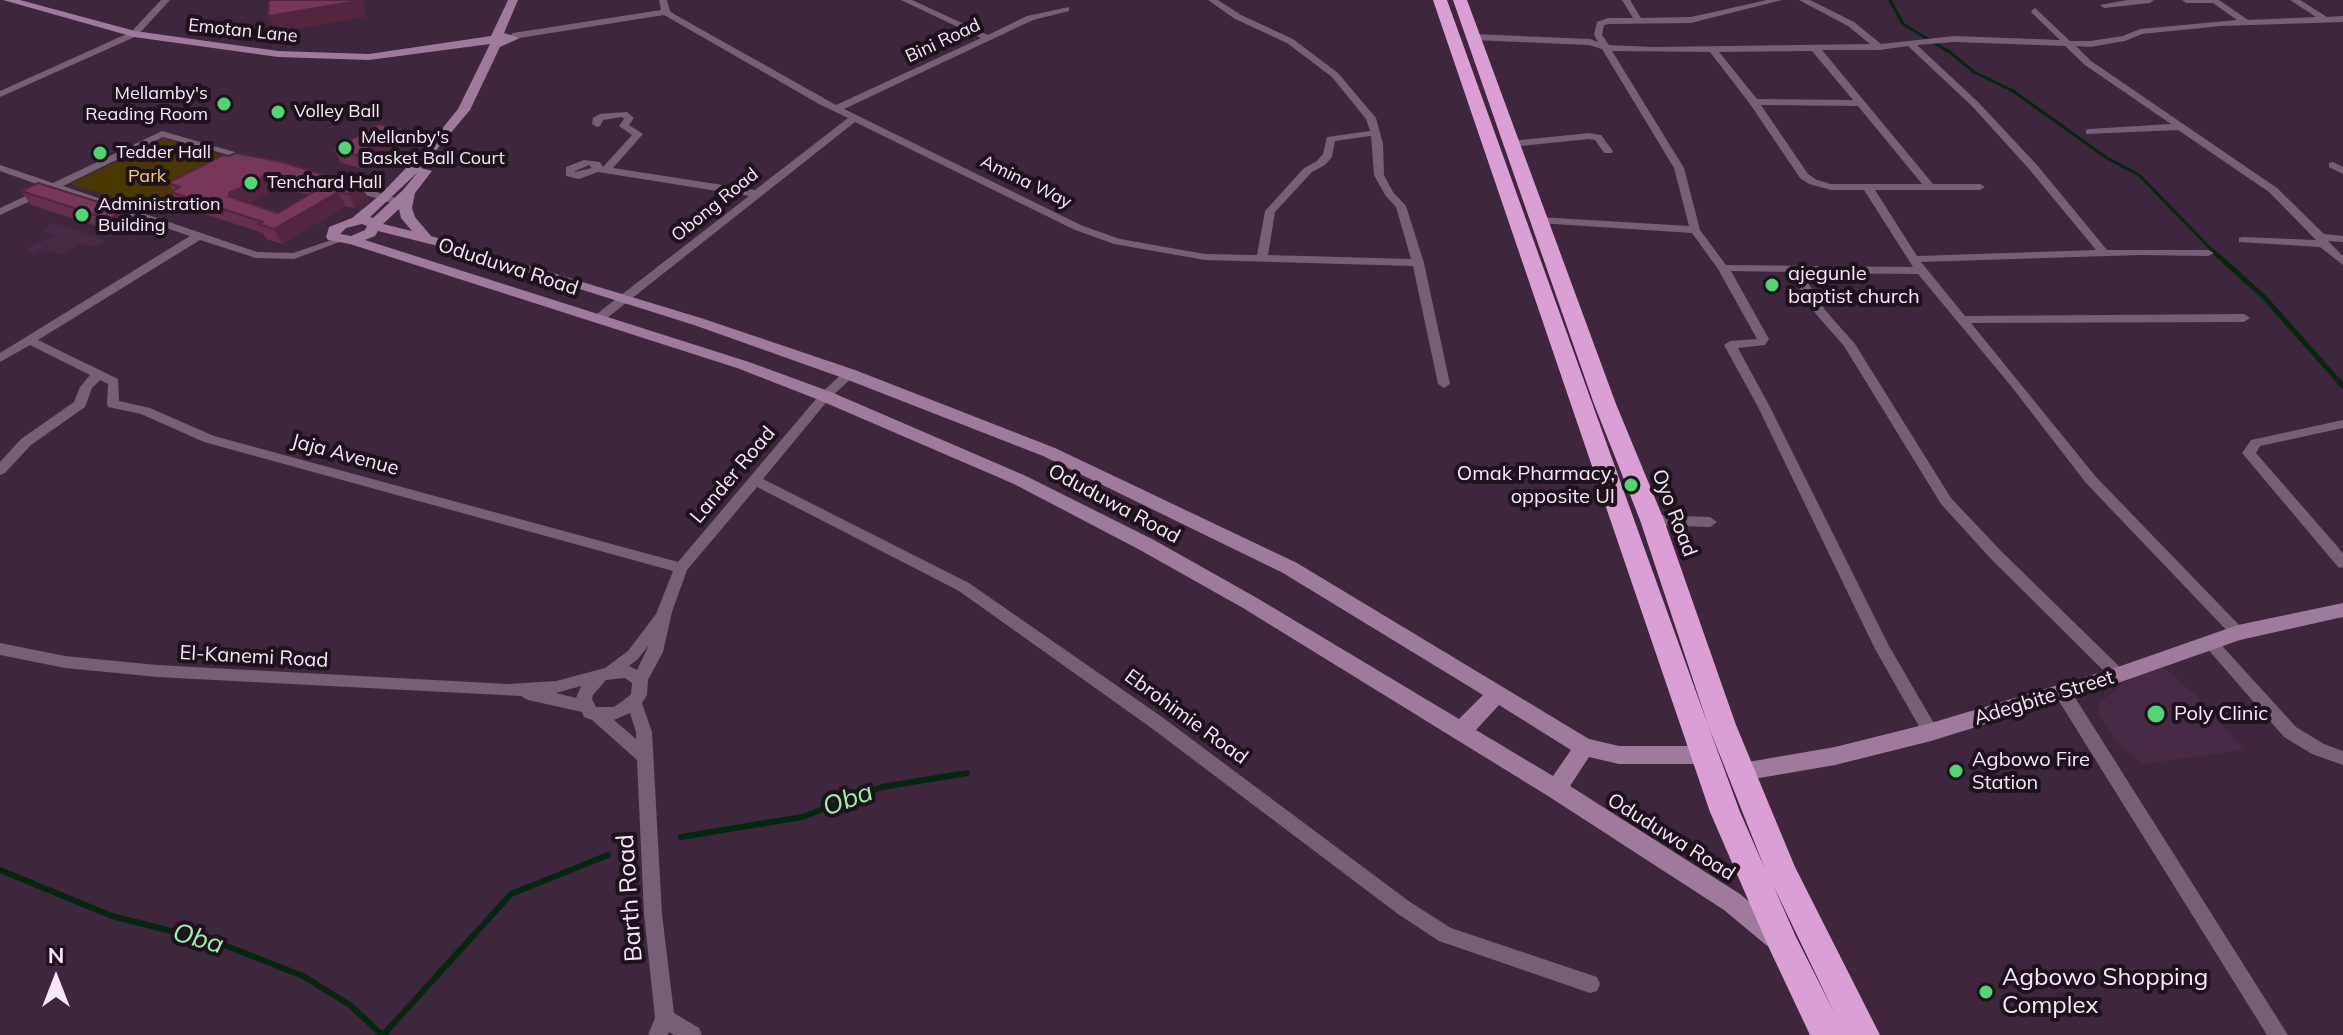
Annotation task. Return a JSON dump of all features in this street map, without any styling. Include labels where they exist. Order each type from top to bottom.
[{"type":"highway","name":"Oyo Road","points":[[1440,0],[1561,316],[1705,755],[1751,874],[1828,1035]]},
{"type":"highway","name":"Oyo Road","points":[[1460,0],[1538,220],[1561,316],[1652,520],[1742,772],[1782,872],[1863,1035]]},
{"type":"highway","points":[[1705,755],[1720,768],[1748,820],[1764,827]]},
{"type":"highway","points":[[1751,874],[1782,872]]},
{"type":"street","name":"Emotan Lane","points":[[8,0],[134,34],[242,51],[323,57],[393,55],[503,40]]},
{"type":"street","points":[[0,94],[134,34],[166,0]]},
{"type":"street","points":[[0,168],[256,255],[294,256],[342,238],[365,236],[403,198],[484,94],[513,0]]},
{"type":"street","points":[[342,238],[337,227],[357,220],[385,198],[437,144],[464,110],[524,0]]},
{"type":"street","points":[[905,0],[988,38]]},
{"type":"street","points":[[1212,0],[1238,17],[1290,41],[1335,75],[1371,118],[1379,175],[1401,206],[1418,263],[1444,384]]},
{"type":"street","points":[[1626,0],[1639,21]]},
{"type":"street","points":[[1778,0],[1691,20],[1600,24],[1598,35],[1679,168],[1695,230],[1723,268],[1763,339],[1761,342],[1730,345],[1764,407],[1883,649],[1931,732]]},
{"type":"street","points":[[1803,0],[1851,24],[1879,47]]},
{"type":"street","points":[[2104,5],[2150,0]]},
{"type":"street","points":[[2186,0],[2214,1],[2247,22]]},
{"type":"street","points":[[2294,0],[2326,20]]},
{"type":"street","points":[[503,40],[664,6]]},
{"type":"street","name":"Amina Way","points":[[664,6],[754,65],[836,109],[1079,228],[1118,242],[1167,253],[1418,263]]},
{"type":"street","name":"Bini Road","points":[[836,109],[1030,18],[1066,9]]},
{"type":"street","points":[[2035,11],[2088,63],[2273,190],[2343,262]]},
{"type":"street","points":[[1473,37],[1590,42],[1607,48],[1713,50],[1879,47],[1939,40],[2099,43],[2140,32],[2247,22],[2343,19]]},
{"type":"street","points":[[1908,42],[1975,104],[2033,167],[2104,253]]},
{"type":"street","points":[[1814,47],[1929,186]]},
{"type":"street","points":[[1713,50],[1754,102],[1804,176],[1813,182],[1831,187],[1980,187]]},
{"type":"street","points":[[0,84],[14,88]]},
{"type":"street","points":[[1754,102],[1862,103]]},
{"type":"street","points":[[597,124],[596,120],[600,117],[624,114],[629,118],[624,126],[638,134],[602,169],[758,194]]},
{"type":"street","name":"Obong Road","points":[[598,319],[854,118]]},
{"type":"street","points":[[2089,132],[2177,127]]},
{"type":"street","points":[[1262,259],[1270,211],[1308,170],[1328,155],[1330,139],[1375,133]]},
{"type":"street","points":[[0,212],[162,134],[262,161]]},
{"type":"street","points":[[1511,144],[1589,136],[1598,137],[1608,151]]},
{"type":"street","points":[[339,184],[385,198],[403,198]]},
{"type":"street","points":[[1867,186],[1917,265],[2091,480],[2238,633]]},
{"type":"street","points":[[403,198],[408,218],[426,239]]},
{"type":"street","name":"Oduduwa Road","points":[[357,220],[369,220],[375,225],[699,322],[849,374],[1049,452],[1290,568],[1584,747],[1619,755],[1705,755]]},
{"type":"street","points":[[1538,220],[1695,230]]},
{"type":"street","points":[[0,358],[200,235]]},
{"type":"street","name":"Oduduwa Road","points":[[342,238],[743,365],[825,396],[1020,480],[1147,545],[1250,603],[1556,789],[1750,914],[1785,948]]},
{"type":"street","points":[[2243,240],[2343,239]]},
{"type":"street","points":[[1723,268],[1795,271],[2104,253],[2208,253]]},
{"type":"street","points":[[1795,271],[1820,312],[1849,344],[1946,501],[1996,555],[2118,675]]},
{"type":"street","points":[[1963,320],[2244,318]]},
{"type":"street","points":[[0,470],[26,442],[80,404],[86,387],[99,373],[31,341]]},
{"type":"street","name":"Jaja Avenue","points":[[99,373],[114,382],[113,404],[145,411],[209,439],[681,568]]},
{"type":"street","name":"Lander Road","points":[[640,680],[655,652],[664,612],[681,568],[825,396],[849,374]]},
{"type":"street","points":[[2343,424],[2256,443],[2249,453],[2343,563]]},
{"type":"street","name":"Ebrohimie Road","points":[[755,480],[964,587],[1156,722],[1404,908],[1446,935],[1590,984]]},
{"type":"street","points":[[1652,520],[1710,522]]},
{"type":"street","name":"Adegbite Street","points":[[1742,772],[1835,756],[1931,732],[2063,693],[2238,633],[2343,610]]},
{"type":"street","name":"Lander Road","points":[[604,676],[633,655],[664,612]]},
{"type":"street","points":[[2211,643],[2290,732],[2318,749],[2343,758]]},
{"type":"street","name":"El-Kanemi Road","points":[[0,649],[65,662],[157,671],[508,690],[556,687],[604,676]]},
{"type":"street","points":[[592,710],[617,713],[634,702],[642,687],[640,680],[627,672],[604,676],[586,692],[592,710],[645,757]]},
{"type":"street","name":"El-Kanemi Road","points":[[508,690],[592,710]]},
{"type":"street","points":[[2063,693],[2278,1035]]},
{"type":"street","points":[[1461,731],[1497,694]]},
{"type":"street","name":"Barth Road","points":[[634,702],[644,732],[661,1026]]},
{"type":"street","points":[[1556,789],[1584,747]]},
{"type":"street","points":[[661,1026],[692,1035]]},
{"type":"shaded area","points":[[54,223],[106,240],[94,247],[81,243],[62,255],[43,248],[34,253],[25,250],[54,235],[40,230]]},
{"type":"shaded area","name":"Poly Clinic","points":[[2161,665],[2197,696],[2244,750],[2143,764],[2116,743],[2098,712],[2100,702],[2136,674]]},
{"type":"green space","name":"Park","points":[[164,138],[229,157],[211,176],[171,197],[181,201],[163,212],[70,184]]},
{"type":"building","points":[[269,0],[358,0],[358,1],[268,16]]},
{"type":"building","points":[[379,124],[401,129],[356,155],[334,149]]},
{"type":"building","points":[[236,153],[278,161],[362,186],[348,194],[338,192],[274,229],[258,224],[263,222],[171,192],[180,187],[168,183],[223,155]],"holes":[[[272,173],[322,187],[278,213],[228,196]]]},
{"type":"building","points":[[38,183],[124,210],[108,219],[21,191]]},
{"type":"waterway","points":[[1890,0],[1903,24],[1951,53],[1974,72],[2013,91],[2107,158],[2139,175],[2213,251]]},
{"type":"waterway","points":[[2213,251],[2264,297],[2343,386]]},
{"type":"waterway","name":"Oba","points":[[681,837],[802,817],[882,787],[967,773]]},
{"type":"waterway","name":"Oba","points":[[383,1035],[511,894],[608,855]]},
{"type":"waterway","name":"Oba","points":[[0,870],[112,916],[219,943],[303,976],[350,1005],[382,1035]]},
{"type":"place","name":"Mellamby's Reading Room","points":[[224,104]]},
{"type":"place","name":"Volley Ball","points":[[278,112]]},
{"type":"place","name":"Mellanby's Basket Ball Court","points":[[345,148]]},
{"type":"place","name":"Tedder Hall","points":[[100,153]]},
{"type":"place","name":"Tenchard Hall","points":[[251,183]]},
{"type":"place","name":"Administration Building","points":[[82,215]]},
{"type":"place","name":"ajegunle baptist church","points":[[1772,285]]},
{"type":"place","name":"Omak Pharmacy, opposite UI","points":[[1631,485]]},
{"type":"place","name":"Poly Clinic","points":[[2156,714]]},
{"type":"place","name":"Agbowo Fire Station","points":[[1956,771]]},
{"type":"place","name":"Agbowo Shopping Complex","points":[[1986,992]]}]
